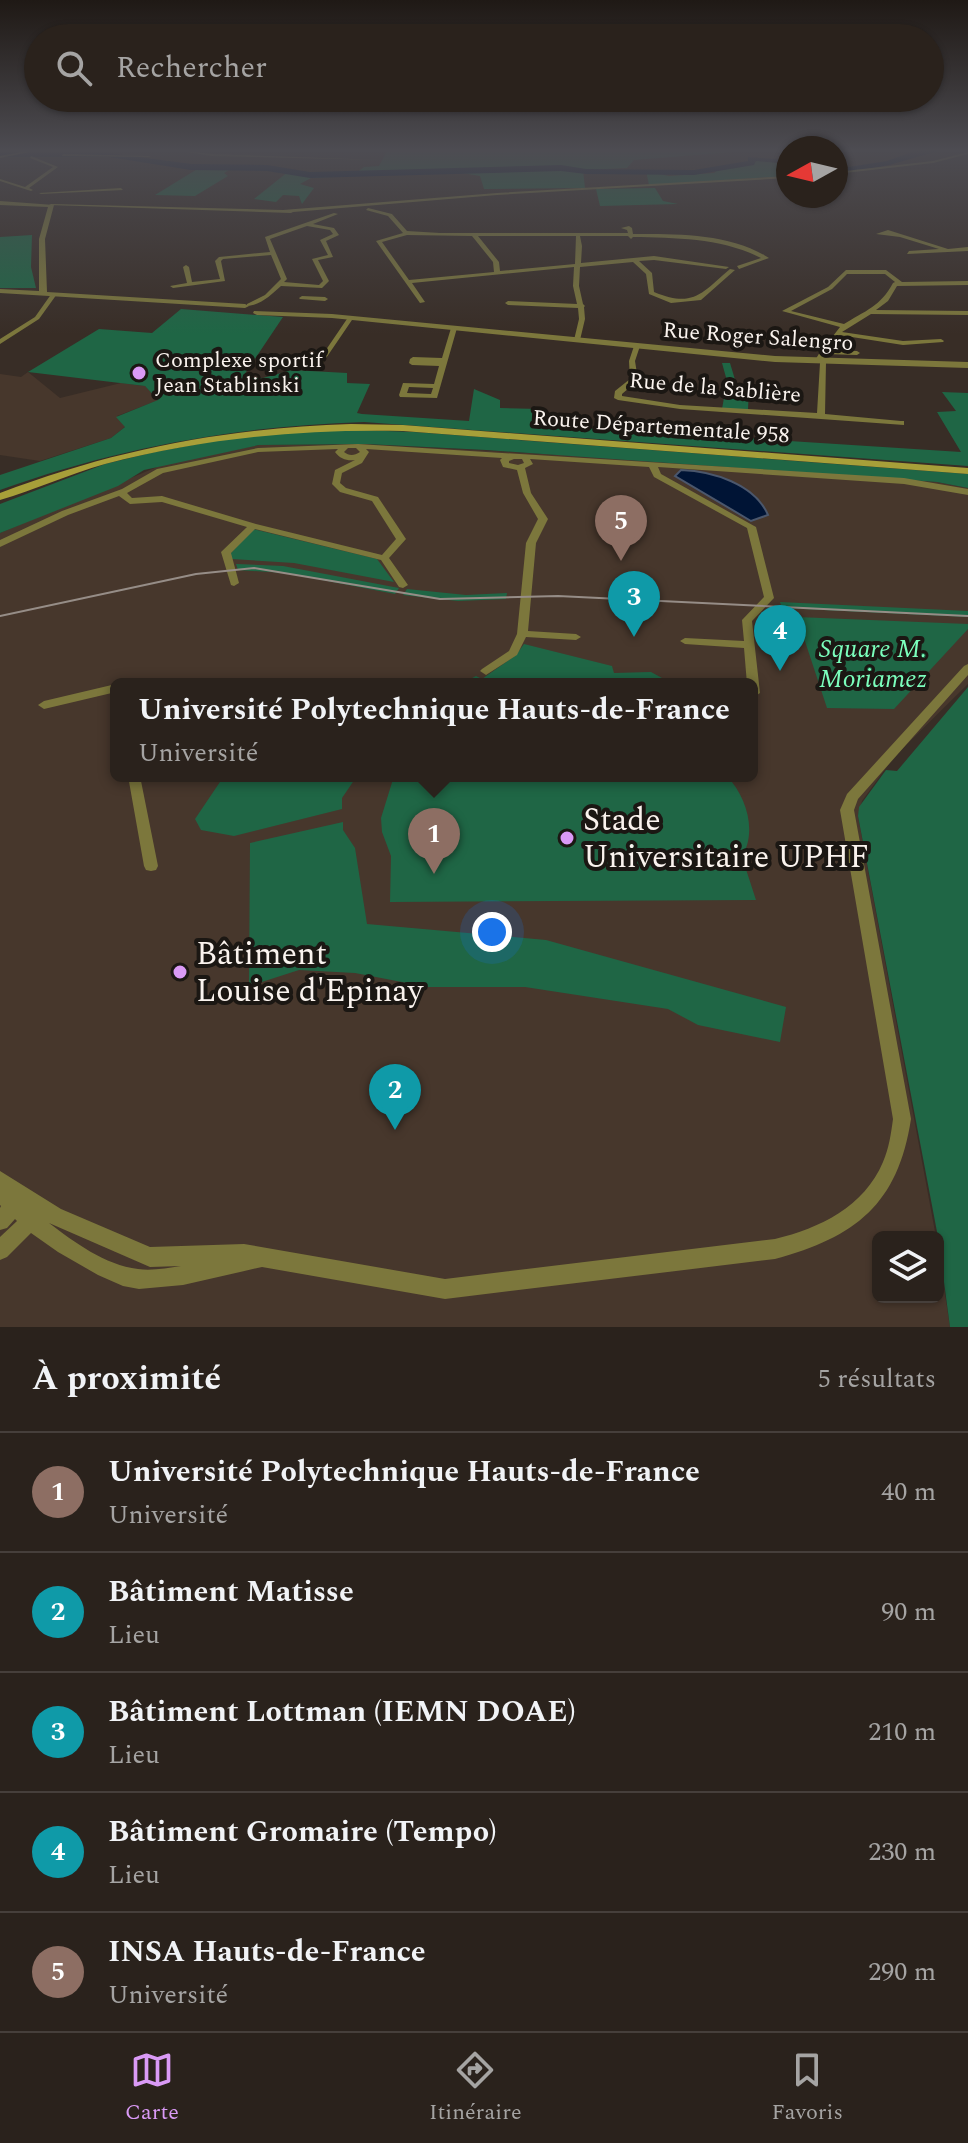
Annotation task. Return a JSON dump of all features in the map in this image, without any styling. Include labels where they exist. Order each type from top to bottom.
[{"type":"main road","name":"Route Départementale 958","points":[[0,497],[100,462],[188,442],[261,431],[351,427],[968,471]]},
{"type":"street","points":[[43,293],[42,239],[46,211]]},
{"type":"street","points":[[285,211],[329,213]]},
{"type":"street","points":[[285,211],[340,211]]},
{"type":"street","points":[[264,306],[284,278],[267,238],[339,211]]},
{"type":"street","points":[[376,211],[390,215],[407,235]]},
{"type":"street","points":[[306,224],[332,229],[336,235],[323,240],[331,256],[312,259],[327,280],[313,298]]},
{"type":"street","points":[[624,228],[629,228],[631,237]]},
{"type":"street","points":[[408,282],[634,260],[679,259],[732,268],[766,258],[754,249],[727,243],[631,237],[407,235],[388,239],[381,245],[422,302]]},
{"type":"street","points":[[474,235],[497,264],[497,274]]},
{"type":"street","points":[[899,236],[946,250]]},
{"type":"street","points":[[578,237],[583,322],[590,337],[588,341]]},
{"type":"street","points":[[909,253],[968,249]]},
{"type":"street","points":[[173,286],[224,280],[218,261],[221,258],[273,253]]},
{"type":"street","points":[[634,260],[649,272],[651,293],[675,301],[701,299],[732,268]]},
{"type":"street","points":[[186,267],[190,284]]},
{"type":"street","points":[[845,326],[785,311],[830,288],[846,272],[886,272],[900,283]]},
{"type":"street","points":[[820,362],[845,326],[885,303],[894,285],[968,283]]},
{"type":"street","points":[[281,284],[320,287]]},
{"type":"street","name":"Rue Roger Salengro","points":[[0,291],[245,308],[264,306],[302,313],[820,362],[968,365]]},
{"type":"street","points":[[0,342],[34,321],[54,294]]},
{"type":"street","points":[[302,298],[325,299]]},
{"type":"street","points":[[508,303],[582,306]]},
{"type":"street","points":[[871,312],[968,313]]},
{"type":"street","points":[[318,366],[351,317]]},
{"type":"street","points":[[577,340],[583,322]]},
{"type":"street","points":[[436,386],[454,328]]},
{"type":"street","points":[[836,336],[903,343],[941,341]]},
{"type":"street","points":[[836,336],[874,363]]},
{"type":"street","points":[[768,339],[826,351],[857,353]]},
{"type":"street","name":"Rue de la Sablière","points":[[637,346],[632,361],[634,380],[617,394],[621,400],[901,423]]},
{"type":"street","name":"Rue de la Sablière","points":[[820,362],[821,416]]},
{"type":"street","points":[[0,544],[65,513],[121,493],[165,470],[245,452],[309,446],[357,450]]},
{"type":"street","points":[[309,446],[348,457],[357,450]]},
{"type":"street","points":[[340,454],[394,447],[653,466],[708,466],[939,486],[968,494]]},
{"type":"street","points":[[357,450],[360,461],[336,475],[340,489],[375,499],[401,539],[384,558]]},
{"type":"street","points":[[483,454],[525,466],[563,459]]},
{"type":"street","points":[[486,671],[513,653],[522,634],[531,543],[543,519],[527,493],[525,466],[528,460],[518,456],[504,462]]},
{"type":"street","points":[[653,466],[657,475],[742,520],[755,533],[769,598],[747,618],[752,678]]},
{"type":"street","points":[[121,493],[130,501],[162,499],[253,526],[384,558],[403,585]]},
{"type":"street","points":[[234,583],[226,552],[253,526]]},
{"type":"street","points":[[522,634],[576,637]]},
{"type":"street","points":[[685,641],[749,645]]},
{"type":"street","points":[[0,1191],[73,1250],[135,1279],[264,1260],[457,1289],[775,1249],[818,1237],[858,1214],[882,1183],[899,1142],[902,1119],[847,810],[852,797],[968,668]]},
{"type":"street","points":[[44,705],[110,689]]},
{"type":"street","points":[[135,782],[151,866]]},
{"type":"street","points":[[0,1180],[22,1211]]},
{"type":"street","points":[[0,1250],[22,1211]]},
{"type":"shaded area","points":[[28,372],[60,398],[121,383],[145,386],[159,400],[117,416],[126,426],[111,438],[40,461],[0,455],[0,374],[21,377]]},
{"type":"shaded area","points":[[366,444],[690,462],[937,482],[968,488],[968,684],[894,757],[862,801],[858,816],[935,1231],[872,1231],[872,1303],[944,1303],[944,1288],[950,1327],[0,1327],[0,533],[164,464],[259,445]]},
{"type":"green space","points":[[32,235],[31,267],[36,288],[0,288],[0,237]]},
{"type":"green space","points":[[181,309],[283,317],[242,378],[263,378],[292,370],[347,373],[347,383],[370,384],[357,413],[362,414],[469,421],[474,389],[500,400],[500,408],[539,409],[541,425],[961,452],[937,412],[956,411],[942,392],[968,393],[968,466],[364,422],[271,428],[179,441],[89,462],[0,490],[0,475],[111,438],[125,427],[116,417],[158,400],[145,386],[28,372],[99,329],[152,333]]},
{"type":"green space","points":[[722,363],[730,363],[736,383],[749,385],[748,410],[722,409],[727,381]]},
{"type":"green space","points":[[330,429],[414,432],[968,474],[968,488],[937,482],[486,450],[366,444],[259,445],[144,470],[118,486],[0,533],[0,504],[105,464],[225,439]]},
{"type":"green space","points":[[253,529],[377,559],[394,582],[294,563],[232,559],[230,554]]},
{"type":"green space","points":[[236,564],[283,566],[399,588],[395,594],[286,573],[238,570]]},
{"type":"green space","points":[[407,589],[466,595],[507,593],[506,599],[458,601],[403,595]]},
{"type":"green space","points":[[780,602],[968,611],[968,617],[782,608]]},
{"type":"green space","name":"Square M. Moriamez","points":[[797,617],[968,624],[968,629],[894,709],[827,708]]},
{"type":"green space","points":[[524,644],[612,666],[614,673],[651,672],[662,678],[483,678],[516,655]]},
{"type":"green space","points":[[968,687],[968,1327],[950,1327],[944,1282],[944,1231],[937,1231],[858,816],[859,807],[886,770],[897,771]]},
{"type":"green space","points":[[220,782],[353,782],[342,798],[342,809],[234,836],[201,830],[195,819]]},
{"type":"green space","name":"Stade Universitaire UPHF","points":[[392,782],[732,782],[748,815],[749,836],[742,857],[756,900],[390,902],[391,856],[382,832],[381,818]]},
{"type":"green space","points":[[343,822],[343,830],[355,848],[367,924],[546,940],[786,1007],[780,1042],[698,1025],[668,1009],[525,987],[428,987],[355,973],[299,970],[249,986],[250,843]]},
{"type":"water","points":[[681,470],[706,473],[743,487],[762,504],[768,515],[751,521],[675,476]]},
{"type":"tram line","points":[[0,616],[196,574],[254,568],[440,599],[558,596],[968,616]]},
{"type":"place","name":"Complexe sportif Jean Stablinski","points":[[139,373]]},
{"type":"place","name":"INSA Hauts-de-France","points":[[621,561]]},
{"type":"place","name":"Bâtiment Lottman (IEMN DOAE)","points":[[634,637]]},
{"type":"place","name":"Bâtiment Gromaire (Tempo)","points":[[780,671]]},
{"type":"place","name":"Stade Universitaire UPHF","points":[[567,838]]},
{"type":"place","name":"Université Polytechnique Hauts-de-France","points":[[434,874]]},
{"type":"place","name":"Bâtiment Louise d'Epinay","points":[[180,972]]},
{"type":"place","name":"Bâtiment Matisse","points":[[395,1130]]}]
